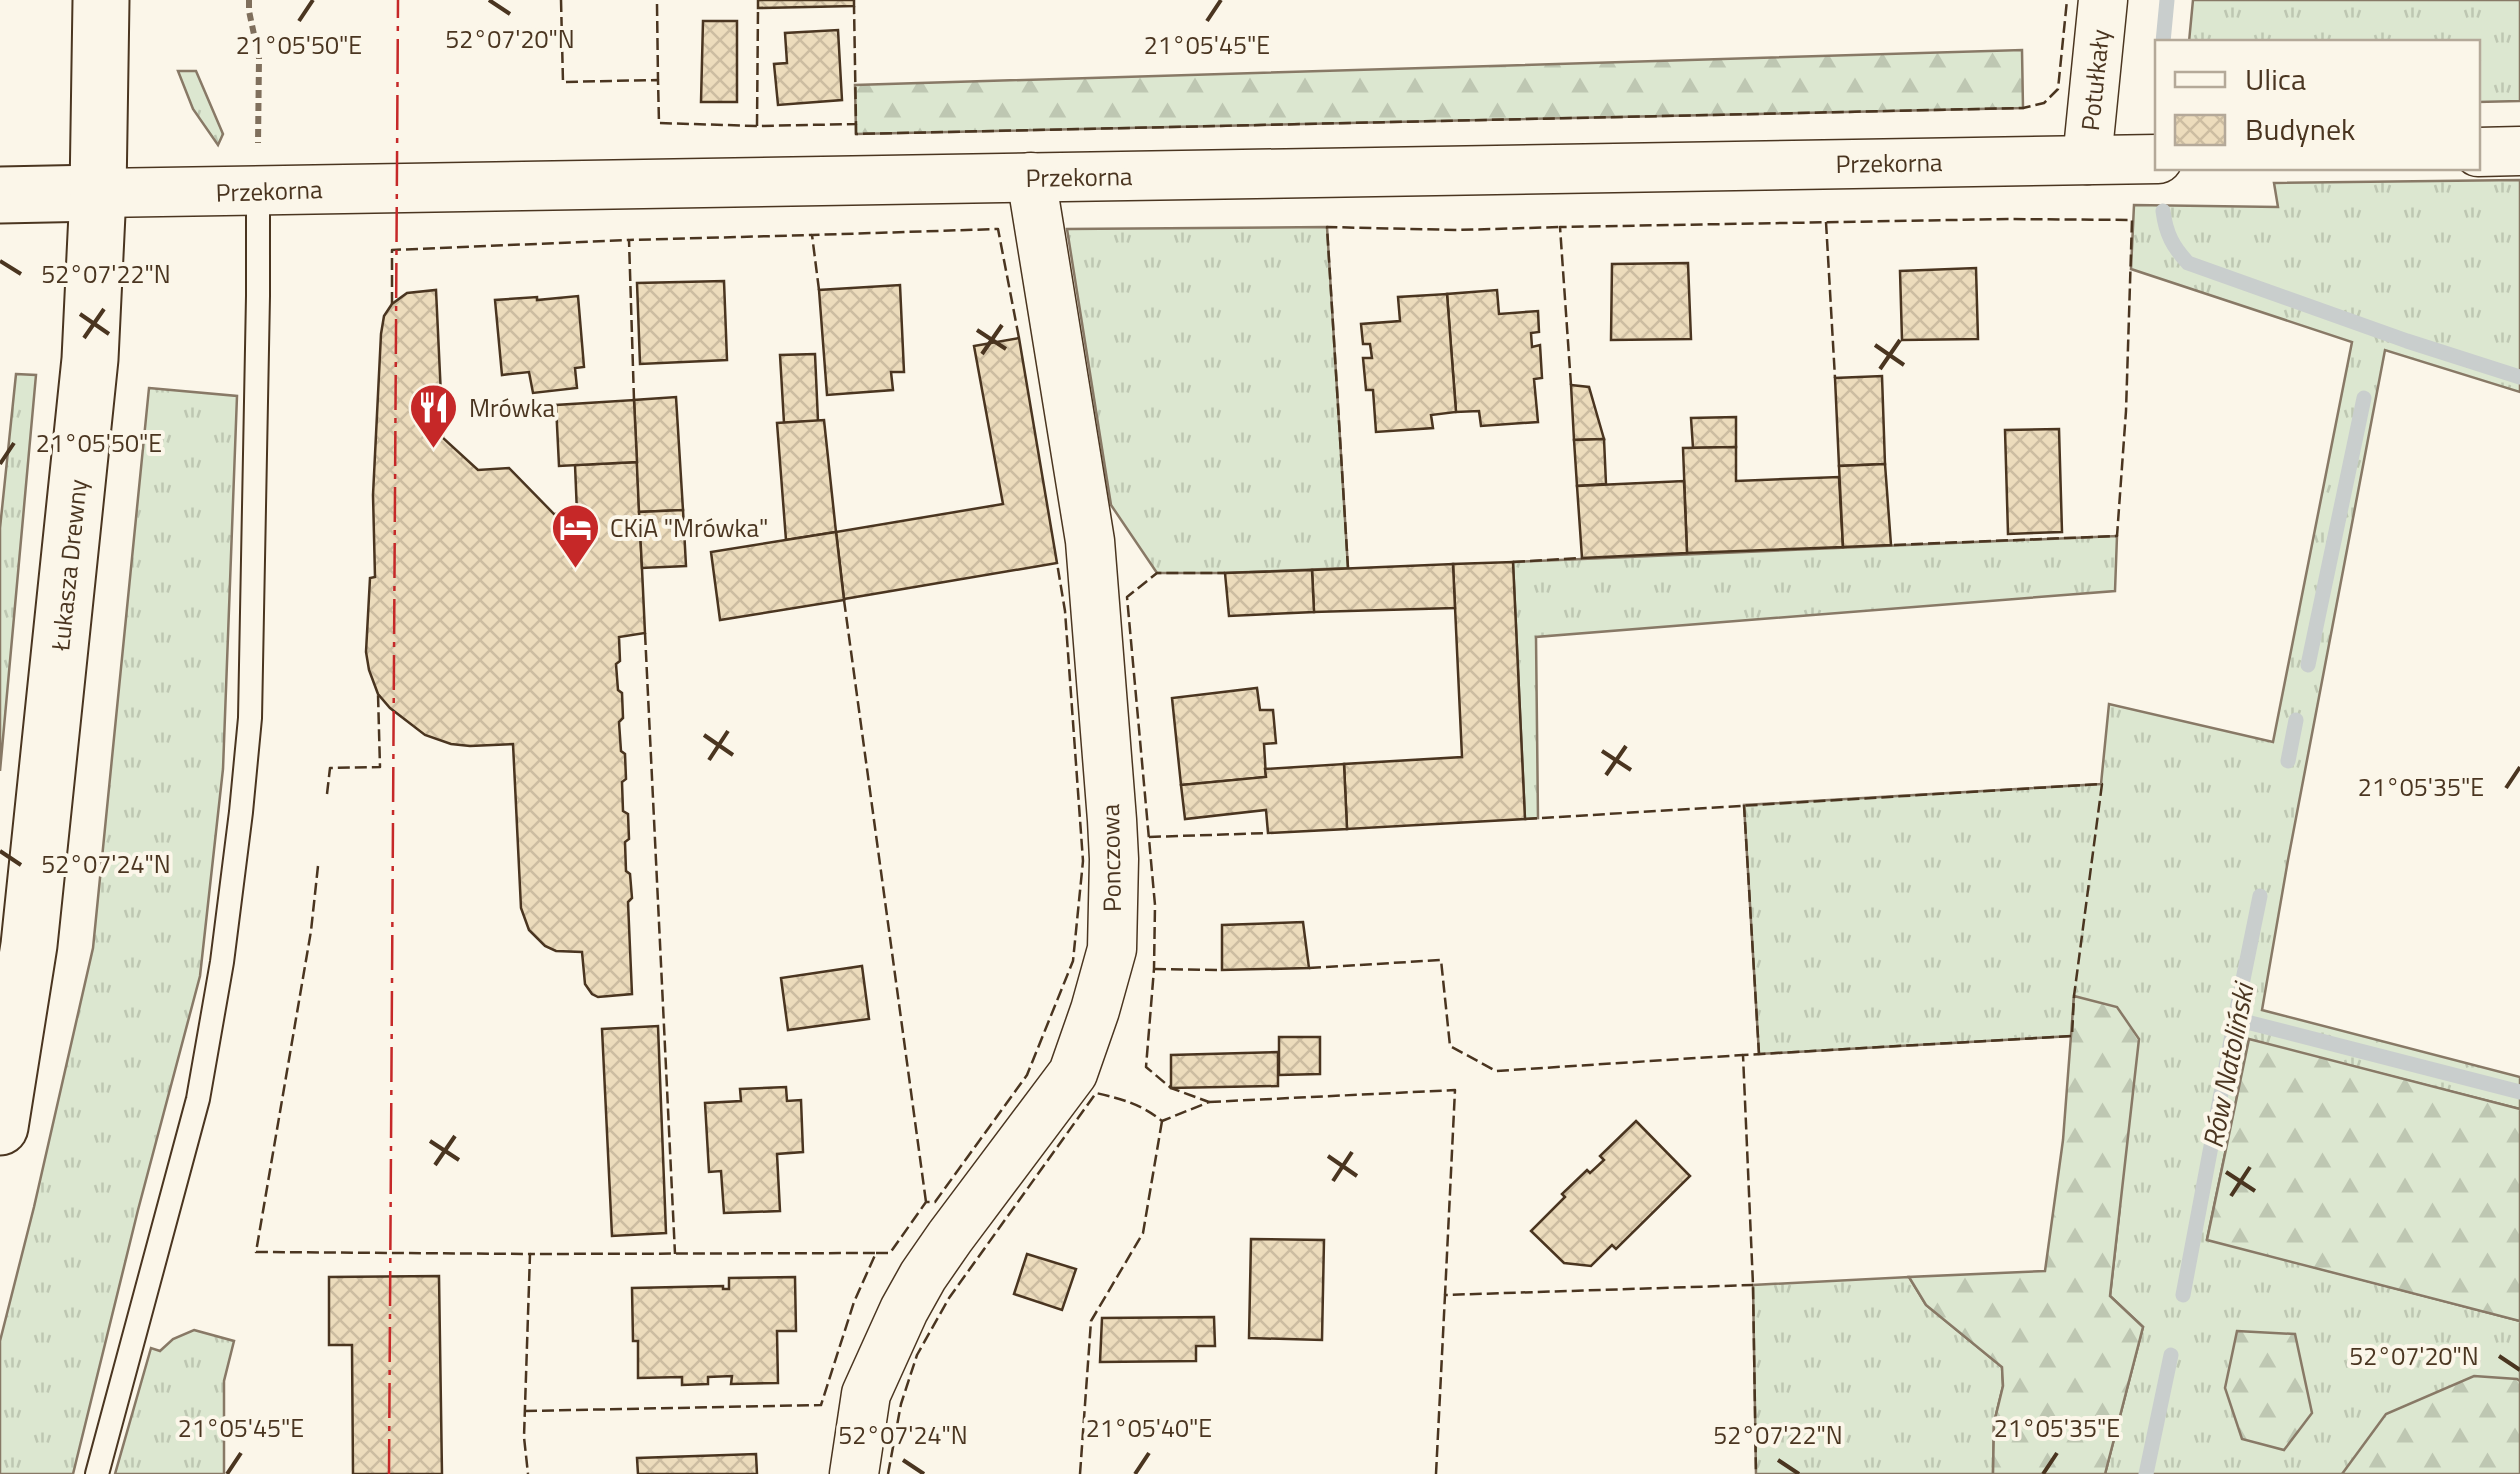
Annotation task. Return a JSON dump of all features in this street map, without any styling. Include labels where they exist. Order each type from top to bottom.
[{"type":"main road","name":"Łukasza Drewny","points":[[0,1127],[30,944],[89,375],[98,193],[101,0]]},
{"type":"main road","name":"Przekorna","points":[[0,195],[98,193]]},
{"type":"street","name":"Potułkały","points":[[2088,160],[2103,0]]},
{"type":"street","points":[[2480,152],[2520,152]]},
{"type":"street","name":"Przekorna","points":[[98,193],[2155,159]]},
{"type":"street","name":"Ponczowa","points":[[854,1474],[866,1394],[904,1310],[950,1237],[1073,1073],[1112,949],[1112,820],[1090,541],[1031,177]]},
{"type":"lane","points":[[97,1474],[198,1099],[242,812],[250,699],[258,191]]},
{"type":"path","points":[[249,0],[259,58],[258,191]]},
{"type":"green space","points":[[2193,0],[2520,0],[2520,101],[2480,102],[2480,40],[2189,40]]},
{"type":"green space","points":[[2022,50],[2023,108],[856,134],[855,85]]},
{"type":"green space","points":[[178,71],[196,71],[223,134],[218,145],[193,109]]},
{"type":"green space","points":[[2520,180],[2520,392],[2385,350],[2262,1010],[2520,1077],[2520,1109],[2249,1040],[2207,1239],[2520,1321],[2520,1474],[2105,1474],[2143,1327],[2110,1296],[2120,1206],[2074,997],[2072,1036],[1759,1054],[1744,805],[2101,784],[2109,704],[2273,742],[2352,342],[2131,269],[2134,205],[2278,207],[2274,183]]},
{"type":"green space","points":[[1327,227],[1348,568],[1157,573],[1111,505],[1067,229]]},
{"type":"green space","points":[[16,374],[36,375],[0,771],[0,528]]},
{"type":"green space","points":[[149,388],[237,396],[223,769],[200,976],[73,1474],[0,1474],[0,1341],[93,948]]},
{"type":"green space","points":[[2117,536],[2115,591],[1536,637],[1538,818],[1525,819],[1513,562]]},
{"type":"green space","points":[[2074,996],[2117,1007],[2139,1039],[2110,1296],[2143,1327],[2105,1474],[1993,1474],[1994,1423],[2003,1386],[2002,1367],[1926,1305],[1909,1277],[2045,1271],[2063,1140]]},
{"type":"green space","points":[[2249,1039],[2520,1109],[2520,1321],[2207,1240]]},
{"type":"green space","points":[[1909,1277],[1926,1305],[2002,1367],[2003,1386],[1994,1423],[1993,1474],[1756,1474],[1753,1285]]},
{"type":"green space","points":[[194,1330],[234,1341],[224,1381],[224,1474],[115,1474],[151,1348],[160,1351],[173,1339]]},
{"type":"green space","points":[[2237,1331],[2295,1334],[2312,1413],[2284,1450],[2242,1439],[2225,1388]]},
{"type":"green space","points":[[2474,1376],[2520,1381],[2520,1474],[2342,1474],[2386,1414]]},
{"type":"building","points":[[758,0],[854,0],[854,6],[758,8]]},
{"type":"building","points":[[703,21],[737,21],[737,102],[701,102]]},
{"type":"building","points":[[838,30],[842,100],[778,105],[774,64],[787,63],[785,33]]},
{"type":"building","points":[[1688,263],[1691,339],[1611,340],[1612,264]]},
{"type":"building","points":[[1976,268],[1978,339],[1902,340],[1900,271]]},
{"type":"building","points":[[724,281],[727,360],[640,364],[637,283]]},
{"type":"building","points":[[900,285],[904,372],[891,372],[893,390],[827,395],[819,290]]},
{"type":"building","points":[[436,290],[443,438],[478,470],[509,468],[554,514],[577,513],[575,465],[637,462],[645,633],[619,637],[620,661],[616,664],[618,690],[622,693],[621,751],[625,754],[623,811],[628,814],[629,839],[625,842],[632,898],[628,902],[632,994],[592,994],[585,984],[582,952],[556,951],[529,930],[521,908],[513,744],[470,746],[425,735],[390,708],[378,694],[369,670],[366,652],[370,578],[375,577],[373,495],[384,316],[407,293]]},
{"type":"building","points":[[1497,290],[1499,314],[1538,311],[1539,332],[1531,333],[1532,347],[1540,345],[1542,378],[1534,379],[1538,422],[1481,426],[1479,411],[1456,412],[1447,294]]},
{"type":"building","points":[[1447,294],[1456,412],[1431,415],[1433,428],[1376,432],[1373,390],[1366,390],[1363,358],[1372,358],[1370,344],[1363,344],[1361,324],[1400,321],[1398,297]]},
{"type":"building","points":[[578,296],[584,367],[575,368],[577,388],[533,393],[529,372],[502,375],[495,300]]},
{"type":"building","points":[[1019,338],[1057,563],[844,599],[836,532],[1003,504],[974,346]]},
{"type":"building","points":[[815,354],[818,421],[784,423],[780,355]]},
{"type":"building","points":[[1882,376],[1885,464],[1839,466],[1835,378]]},
{"type":"building","points":[[1571,385],[1589,387],[1604,439],[1574,440]]},
{"type":"building","points":[[676,397],[683,510],[639,512],[634,400]]},
{"type":"building","points":[[634,400],[637,462],[559,466],[556,405]]},
{"type":"building","points":[[1736,417],[1736,447],[1693,448],[1691,418]]},
{"type":"building","points":[[824,420],[836,532],[786,540],[777,423]]},
{"type":"building","points":[[2059,429],[2062,532],[2008,534],[2005,430]]},
{"type":"building","points":[[1604,439],[1606,484],[1577,486],[1574,440]]},
{"type":"building","points":[[1736,447],[1736,481],[1839,477],[1843,547],[1687,553],[1683,448]]},
{"type":"building","points":[[1885,464],[1891,545],[1843,547],[1839,466]]},
{"type":"building","points":[[1684,481],[1687,553],[1582,558],[1577,486]]},
{"type":"building","points":[[683,510],[686,566],[642,568],[639,512]]},
{"type":"building","points":[[836,532],[844,600],[720,620],[711,552]]},
{"type":"building","points":[[1513,562],[1525,819],[1347,829],[1344,764],[1462,757],[1453,564]]},
{"type":"building","points":[[1453,564],[1455,608],[1314,612],[1312,570]]},
{"type":"building","points":[[1312,570],[1314,612],[1229,616],[1225,573]]},
{"type":"building","points":[[1257,688],[1260,710],[1273,710],[1276,743],[1264,744],[1266,777],[1181,785],[1172,698]]},
{"type":"building","points":[[1344,764],[1347,829],[1268,833],[1266,810],[1185,819],[1181,785],[1266,777],[1265,769]]},
{"type":"building","points":[[1303,922],[1309,968],[1222,970],[1222,925]]},
{"type":"building","points":[[862,966],[869,1019],[788,1030],[781,978]]},
{"type":"building","points":[[658,1026],[666,1233],[612,1236],[602,1029]]},
{"type":"building","points":[[1279,1037],[1320,1037],[1320,1074],[1279,1075]]},
{"type":"building","points":[[1278,1052],[1278,1086],[1171,1088],[1171,1055]]},
{"type":"building","points":[[786,1087],[787,1101],[801,1100],[803,1152],[777,1154],[780,1211],[724,1213],[721,1171],[709,1172],[705,1103],[741,1101],[740,1089]]},
{"type":"building","points":[[1636,1121],[1690,1176],[1616,1249],[1612,1245],[1591,1266],[1564,1263],[1531,1231],[1565,1197],[1562,1194],[1604,1160],[1600,1156]]},
{"type":"building","points":[[1251,1239],[1324,1240],[1322,1340],[1249,1338]]},
{"type":"building","points":[[1027,1254],[1076,1269],[1062,1310],[1014,1294]]},
{"type":"building","points":[[439,1276],[442,1474],[353,1474],[352,1345],[329,1345],[329,1277]]},
{"type":"building","points":[[795,1277],[796,1331],[777,1331],[778,1383],[731,1384],[732,1376],[708,1377],[708,1384],[682,1385],[682,1377],[638,1378],[632,1288],[729,1289],[729,1278]]},
{"type":"building","points":[[1214,1317],[1215,1346],[1196,1346],[1196,1361],[1100,1362],[1102,1318]]},
{"type":"building","points":[[756,1454],[757,1474],[638,1474],[637,1458]]},
{"type":"waterway","name":"Rów Natoliński","points":[[2163,40],[2167,0]]},
{"type":"waterway","name":"Rów Natoliński","points":[[2163,211],[2171,240],[2188,263],[2520,377]]},
{"type":"waterway","name":"Rów Natoliński","points":[[2308,665],[2364,398]]},
{"type":"waterway","name":"Rów Natoliński","points":[[2288,761],[2296,720]]},
{"type":"waterway","name":"Rów Natoliński","points":[[2183,1295],[2260,896]]},
{"type":"waterway","points":[[2235,1019],[2520,1092]]},
{"type":"waterway","name":"Rów Natoliński","points":[[2146,1474],[2171,1355]]},
{"type":"fence","points":[[561,0],[563,82],[658,80],[659,123],[757,126],[856,124],[854,6]]},
{"type":"fence","points":[[856,124],[856,134],[2023,108],[2044,103],[2058,89],[2067,0]]},
{"type":"fence","points":[[657,4],[658,80]]},
{"type":"fence","points":[[757,126],[758,8]]},
{"type":"fence","points":[[1571,385],[1560,227],[2132,220],[2126,411],[2117,536],[1891,545]]},
{"type":"fence","points":[[1826,222],[1835,378]]},
{"type":"fence","points":[[1348,568],[1327,227],[1560,227]]},
{"type":"fence","points":[[819,290],[812,235],[998,229],[1019,338]]},
{"type":"fence","points":[[634,400],[629,240],[812,235]]},
{"type":"fence","points":[[392,304],[392,250],[629,240]]},
{"type":"fence","points":[[1513,562],[1582,558]]},
{"type":"fence","points":[[876,1253],[890,1253],[926,1202],[935,1202],[1027,1075],[1073,961],[1083,861],[1065,611],[1057,563]]},
{"type":"fence","points":[[888,1474],[901,1404],[917,1355],[949,1298],[1096,1093],[1131,1103],[1162,1121],[1209,1102],[1171,1088],[1146,1067],[1155,905],[1127,597],[1157,573],[1225,573]]},
{"type":"fence","points":[[844,600],[926,1202]]},
{"type":"fence","points":[[645,633],[675,1254]]},
{"type":"fence","points":[[327,794],[330,768],[380,767],[378,694]]},
{"type":"fence","points":[[1525,819],[2102,784],[2072,1036],[1743,1055],[1756,1474]]},
{"type":"fence","points":[[1744,805],[1759,1054]]},
{"type":"fence","points":[[1149,837],[1268,833]]},
{"type":"fence","points":[[318,866],[311,931],[256,1252],[530,1254],[524,1437],[528,1474]]},
{"type":"fence","points":[[1309,968],[1441,960],[1450,1046],[1496,1071],[1743,1055]]},
{"type":"fence","points":[[1154,969],[1222,970]]},
{"type":"fence","points":[[1209,1102],[1455,1090],[1445,1295]]},
{"type":"fence","points":[[1080,1474],[1091,1321],[1143,1233],[1162,1121]]},
{"type":"fence","points":[[525,1411],[821,1405],[854,1302],[876,1253],[530,1254]]},
{"type":"fence","points":[[1436,1474],[1445,1295],[1753,1285]]},
{"type":"power","points":[[389,1474],[398,0]]},
{"type":"place","name":"Mrówka","points":[[434,450]]},
{"type":"place","name":"CKiA \"Mrówka\"","points":[[575,570]]}]
